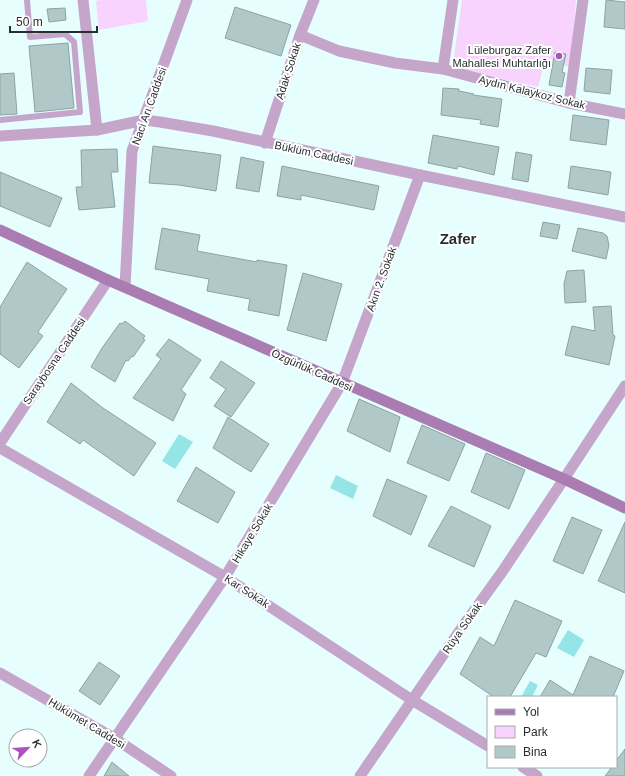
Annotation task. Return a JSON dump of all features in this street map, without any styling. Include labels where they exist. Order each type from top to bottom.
[{"type":"main road","name":"Özgürlük Caddesi","points":[[0,230],[108,280],[564,479],[625,508]]},
{"type":"street","points":[[82,0],[96,130]]},
{"type":"street","name":"Naci Arı Caddesi","points":[[125,287],[132,151],[187,0]]},
{"type":"street","name":"Adak Sokak","points":[[265,143],[300,35],[314,0]]},
{"type":"street","points":[[443,69],[453,0]]},
{"type":"street","points":[[569,103],[583,0]]},
{"type":"street","name":"Aydın Kalaykoz Sokak","points":[[300,35],[339,51],[395,63],[443,69],[569,103],[625,114]]},
{"type":"street","name":"Büklüm Caddesi","points":[[0,136],[96,130],[144,120],[160,122],[213,131],[625,217]]},
{"type":"street","name":"Akın 2. Sokak","points":[[342,383],[420,175]]},
{"type":"street","name":"Saraybosna Caddesi","points":[[0,443],[108,280]]},
{"type":"street","name":"Hikaye Sokak","points":[[89,776],[225,577],[342,383]]},
{"type":"street","name":"Rüya Sokak","points":[[360,776],[502,572],[625,386]]},
{"type":"street","name":"Kar Sokak","points":[[0,448],[225,577],[412,700],[487,745]]},
{"type":"street","name":"Hükümet Caddesi","points":[[0,673],[114,738],[171,776]]},
{"type":"street","points":[[525,768],[537,776]]},
{"type":"lane","points":[[0,120],[80,112],[74,42],[65,34],[30,37],[27,0]]},
{"type":"green space","points":[[146,0],[148,21],[99,30],[96,1]]},
{"type":"green space","points":[[462,0],[576,0],[571,67],[545,61],[538,87],[457,69],[453,63]]},
{"type":"water","points":[[179,434],[193,442],[175,469],[162,461]]},
{"type":"water","points":[[336,475],[358,486],[353,499],[330,488]]},
{"type":"water","points":[[568,630],[584,640],[574,657],[557,648]]},
{"type":"water","points":[[530,681],[538,685],[532,696],[522,696]]},
{"type":"building","points":[[606,0],[625,2],[625,29],[604,27]]},
{"type":"building","points":[[235,7],[291,25],[281,56],[225,38]]},
{"type":"building","points":[[65,8],[66,20],[49,22],[47,9]]},
{"type":"building","points":[[68,43],[74,108],[35,112],[29,46]]},
{"type":"building","points":[[555,52],[566,54],[562,72],[565,73],[562,87],[549,85]]},
{"type":"building","points":[[586,68],[612,70],[610,94],[584,91]]},
{"type":"building","points":[[14,73],[17,114],[0,115],[0,74]]},
{"type":"building","points":[[443,88],[459,89],[459,91],[474,94],[473,95],[502,99],[498,127],[480,124],[481,120],[441,115]]},
{"type":"building","points":[[573,115],[609,120],[606,145],[570,140]]},
{"type":"building","points":[[433,135],[499,147],[494,175],[458,166],[457,169],[428,163]]},
{"type":"building","points":[[153,146],[221,155],[216,191],[179,185],[149,183]]},
{"type":"building","points":[[117,149],[118,172],[111,172],[115,207],[79,210],[76,187],[82,187],[81,150]]},
{"type":"building","points":[[516,152],[532,155],[528,182],[512,179]]},
{"type":"building","points":[[241,157],[264,162],[259,192],[236,188]]},
{"type":"building","points":[[282,166],[379,186],[374,210],[301,195],[301,200],[277,196]]},
{"type":"building","points":[[571,166],[611,172],[608,195],[568,188]]},
{"type":"building","points":[[0,172],[62,198],[50,227],[0,206]]},
{"type":"building","points":[[543,222],[560,225],[557,239],[540,236]]},
{"type":"building","points":[[162,228],[200,235],[197,251],[257,262],[257,260],[287,265],[279,316],[248,310],[250,299],[207,291],[209,279],[155,269]]},
{"type":"building","points":[[578,228],[603,233],[607,236],[609,245],[606,259],[572,251]]},
{"type":"building","points":[[27,262],[67,289],[38,332],[43,336],[19,368],[0,354],[0,307]]},
{"type":"building","points":[[584,270],[586,302],[565,303],[564,284],[567,271]]},
{"type":"building","points":[[303,273],[342,284],[326,341],[287,330]]},
{"type":"building","points":[[611,306],[613,335],[615,336],[609,365],[565,355],[572,326],[595,331],[593,307]]},
{"type":"building","points":[[125,321],[145,336],[143,339],[145,340],[133,357],[132,356],[128,361],[126,360],[115,382],[91,367],[102,348],[120,323],[122,324]]},
{"type":"building","points":[[169,339],[201,360],[181,390],[186,394],[173,421],[133,398],[161,359],[156,355]]},
{"type":"building","points":[[221,361],[255,383],[231,417],[214,406],[226,389],[210,378]]},
{"type":"building","points":[[71,383],[103,408],[156,443],[134,476],[83,440],[80,444],[47,422]]},
{"type":"building","points":[[359,399],[400,417],[390,452],[347,431]]},
{"type":"building","points":[[228,417],[269,444],[251,472],[213,448]]},
{"type":"building","points":[[422,425],[465,444],[449,481],[407,463]]},
{"type":"building","points":[[486,453],[525,470],[509,509],[471,492]]},
{"type":"building","points":[[196,467],[235,492],[218,523],[177,501]]},
{"type":"building","points":[[387,479],[427,496],[411,535],[373,516]]},
{"type":"building","points":[[451,506],[491,526],[474,567],[428,546]]},
{"type":"building","points":[[572,517],[602,530],[583,574],[553,561]]},
{"type":"building","points":[[625,522],[625,593],[598,581]]},
{"type":"building","points":[[515,600],[562,621],[546,657],[536,653],[511,696],[493,696],[460,674],[480,637],[494,646]]},
{"type":"building","points":[[590,656],[624,671],[613,696],[541,696],[550,680],[573,695]]},
{"type":"building","points":[[99,662],[120,676],[100,705],[79,691]]},
{"type":"building","points":[[625,749],[625,776],[605,776],[611,768],[617,768],[617,760]]},
{"type":"building","points":[[112,762],[129,776],[104,776]]},
{"type":"place","name":"Lüleburgaz Zafer Mahallesi Muhtarlığı","points":[[559,56]]},
{"type":"district","name":"Zafer","points":[[458,239]]}]
